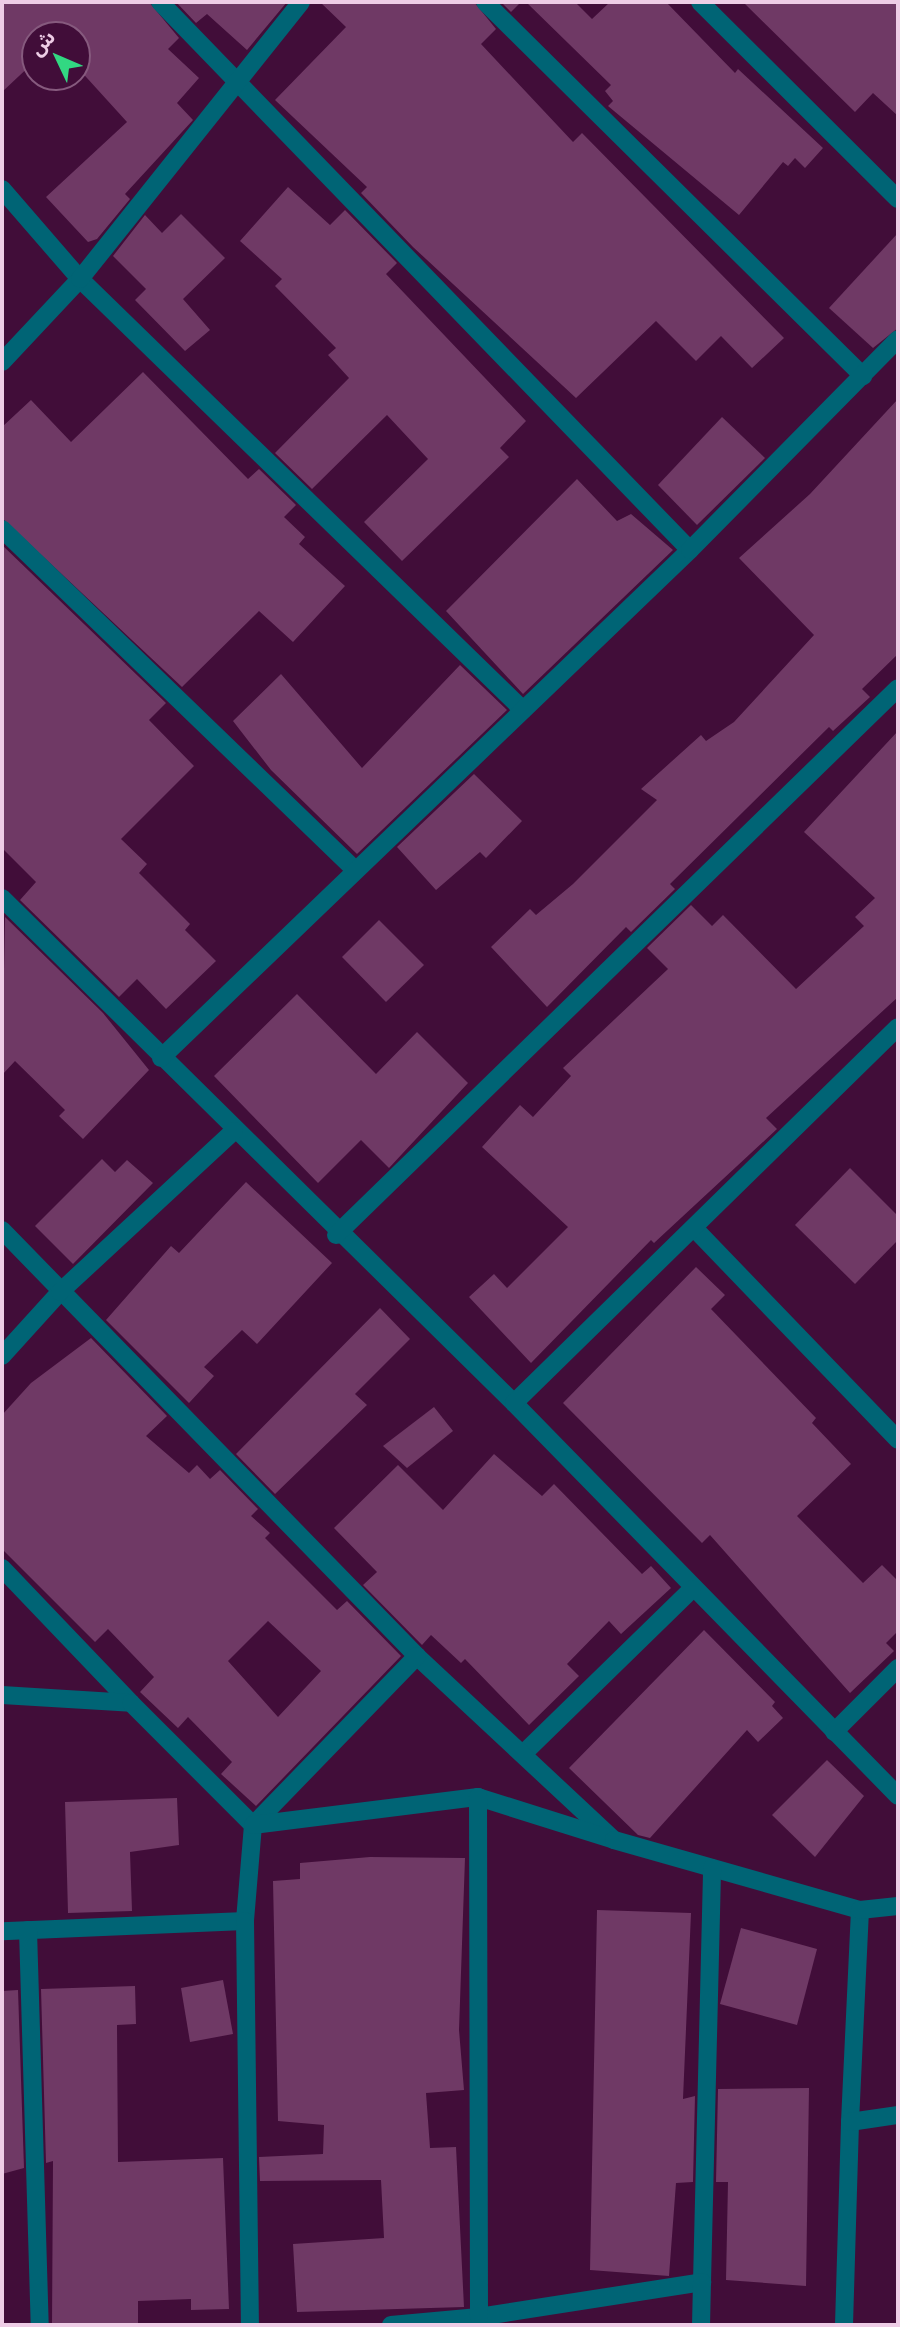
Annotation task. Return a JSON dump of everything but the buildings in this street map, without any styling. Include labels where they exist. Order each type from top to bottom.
[{"type":"street","points":[[160,2],[236,85],[690,550]]},
{"type":"street","points":[[2,362],[80,279],[301,2]]},
{"type":"street","points":[[485,2],[863,376]]},
{"type":"street","points":[[700,2],[898,199]]},
{"type":"street","points":[[2,189],[80,279],[523,710]]},
{"type":"street","points":[[161,1058],[690,550],[898,339]]},
{"type":"street","points":[[2,529],[355,870]]},
{"type":"street","points":[[336,1235],[898,688]]},
{"type":"street","points":[[2,898],[336,1235],[514,1403],[898,1796]]},
{"type":"street","points":[[514,1403],[898,1027]]},
{"type":"street","points":[[2,1356],[60,1292],[234,1131]]},
{"type":"street","points":[[694,1228],[898,1440]]},
{"type":"street","points":[[2,1230],[417,1656],[526,1751],[614,1840]]},
{"type":"street","points":[[2,1568],[253,1825]]},
{"type":"street","points":[[526,1751],[692,1588]]},
{"type":"street","points":[[250,2325],[245,1921],[253,1825],[417,1656]]},
{"type":"street","points":[[834,1732],[898,1668]]},
{"type":"street","points":[[2,1695],[131,1703]]},
{"type":"street","points":[[253,1825],[478,1797],[614,1840],[860,1910],[898,1906]]},
{"type":"street","points":[[478,1797],[479,2317]]},
{"type":"street","points":[[701,2325],[712,1868]]},
{"type":"street","points":[[844,2325],[860,1910]]},
{"type":"street","points":[[2,1931],[245,1921]]},
{"type":"street","points":[[28,1930],[40,2325]]},
{"type":"street","points":[[850,2122],[898,2115]]},
{"type":"street","points":[[391,2325],[479,2317],[702,2282]]}]
